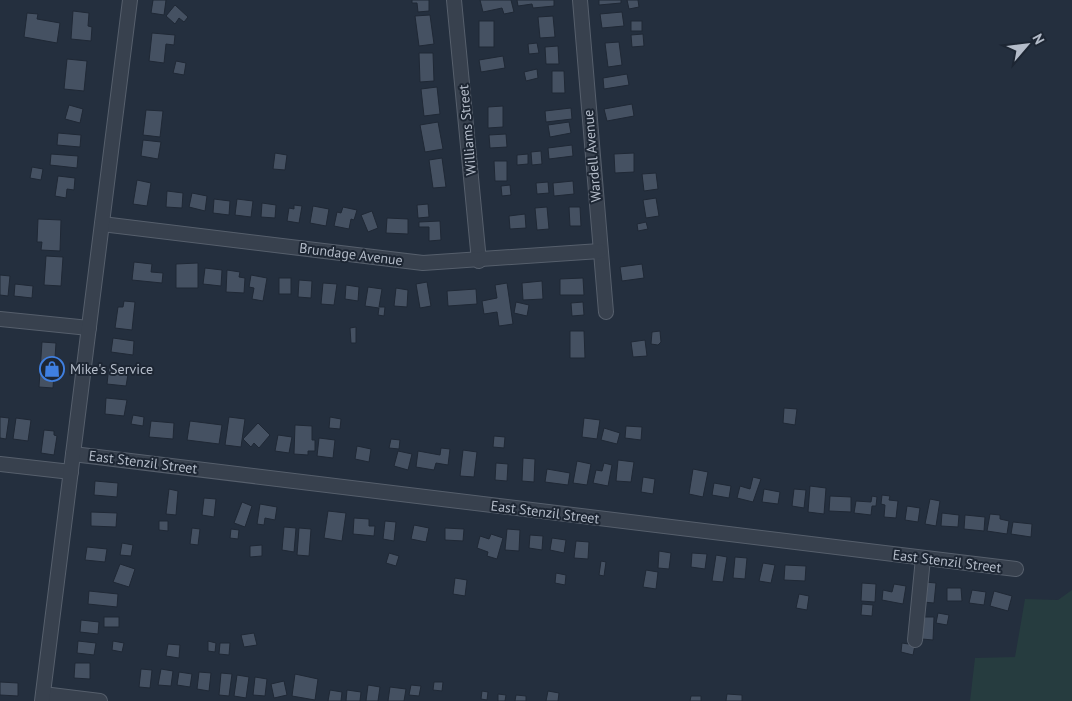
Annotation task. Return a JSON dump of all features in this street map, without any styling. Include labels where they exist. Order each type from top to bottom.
[{"type":"street","points":[[100,701],[43,698],[130,0]]},
{"type":"street","name":"Williams Street","points":[[454,0],[479,261]]},
{"type":"street","name":"Wardell Avenue","points":[[580,0],[606,312]]},
{"type":"street","name":"Brundage Avenue","points":[[102,224],[423,263],[479,261],[600,251]]},
{"type":"street","points":[[0,319],[89,328]]},
{"type":"street","name":"East Stenzil Street","points":[[73,454],[1016,569]]},
{"type":"street","points":[[0,464],[71,472]]},
{"type":"street","points":[[915,640],[923,558]]},
{"type":"green space","points":[[1072,590],[1072,701],[970,701],[975,658],[1015,657],[1025,599],[1058,600]]},
{"type":"building","points":[[153,0],[166,0],[164,15],[151,13]]},
{"type":"building","points":[[412,0],[429,0],[429,11],[418,12],[417,3],[412,3]]},
{"type":"building","points":[[480,0],[511,0],[514,12],[504,14],[502,8],[483,12]]},
{"type":"building","points":[[517,0],[554,0],[554,6],[533,8],[532,4],[518,6]]},
{"type":"building","points":[[599,0],[621,0],[621,3],[599,5]]},
{"type":"building","points":[[627,0],[638,0],[639,7],[629,9]]},
{"type":"building","points":[[175,5],[188,17],[184,22],[179,18],[175,24],[166,16]]},
{"type":"building","points":[[73,11],[89,13],[88,26],[92,27],[91,41],[71,39]]},
{"type":"building","points":[[622,12],[624,26],[602,28],[600,14]]},
{"type":"building","points":[[27,13],[38,14],[37,19],[60,23],[57,43],[24,37]]},
{"type":"building","points":[[430,15],[434,44],[419,46],[415,16]]},
{"type":"building","points":[[553,16],[555,37],[540,38],[538,17]]},
{"type":"building","points":[[479,21],[494,21],[494,47],[479,47]]},
{"type":"building","points":[[631,21],[642,21],[642,31],[631,31]]},
{"type":"building","points":[[152,33],[175,35],[174,45],[166,44],[164,63],[149,61]]},
{"type":"building","points":[[643,34],[644,46],[632,47],[631,35]]},
{"type":"building","points":[[619,42],[622,65],[608,67],[605,43]]},
{"type":"building","points":[[537,43],[539,53],[529,54],[528,44]]},
{"type":"building","points":[[558,46],[559,64],[546,64],[545,47]]},
{"type":"building","points":[[419,53],[433,53],[434,81],[420,82]]},
{"type":"building","points":[[503,56],[505,68],[481,72],[479,60]]},
{"type":"building","points":[[67,59],[87,61],[84,91],[64,89]]},
{"type":"building","points":[[176,61],[186,63],[184,75],[173,73]]},
{"type":"building","points":[[537,69],[538,78],[526,81],[524,72]]},
{"type":"building","points":[[552,71],[564,71],[565,93],[552,93]]},
{"type":"building","points":[[627,74],[629,85],[604,89],[603,78]]},
{"type":"building","points":[[437,87],[440,114],[424,116],[421,89]]},
{"type":"building","points":[[632,104],[634,116],[607,121],[604,109]]},
{"type":"building","points":[[69,105],[83,109],[80,123],[65,119]]},
{"type":"building","points":[[503,106],[503,127],[488,128],[488,107]]},
{"type":"building","points":[[571,108],[572,119],[546,122],[545,111]]},
{"type":"building","points":[[146,110],[163,111],[160,137],[143,135]]},
{"type":"building","points":[[438,122],[443,149],[425,152],[420,125]]},
{"type":"building","points":[[569,122],[571,133],[550,137],[548,125]]},
{"type":"building","points":[[58,133],[81,135],[80,147],[57,145]]},
{"type":"building","points":[[506,134],[507,147],[490,148],[489,135]]},
{"type":"building","points":[[143,140],[161,142],[158,159],[141,156]]},
{"type":"building","points":[[572,145],[573,156],[549,159],[548,148]]},
{"type":"building","points":[[541,151],[542,164],[532,165],[531,152]]},
{"type":"building","points":[[275,153],[287,155],[285,170],[273,169]]},
{"type":"building","points":[[634,153],[634,172],[615,173],[614,154]]},
{"type":"building","points":[[51,154],[78,156],[77,168],[50,165]]},
{"type":"building","points":[[528,154],[528,164],[517,165],[517,155]]},
{"type":"building","points":[[442,158],[446,187],[433,188],[429,160]]},
{"type":"building","points":[[494,161],[507,161],[507,181],[495,181]]},
{"type":"building","points":[[32,167],[43,169],[41,180],[30,178]]},
{"type":"building","points":[[656,173],[658,189],[644,191],[642,174]]},
{"type":"building","points":[[58,176],[75,178],[74,190],[67,189],[66,198],[55,196]]},
{"type":"building","points":[[137,180],[151,183],[147,206],[133,204]]},
{"type":"building","points":[[573,181],[574,194],[554,196],[553,183]]},
{"type":"building","points":[[548,182],[549,193],[537,194],[536,183]]},
{"type":"building","points":[[510,185],[511,195],[502,196],[501,186]]},
{"type":"building","points":[[167,191],[183,193],[182,208],[166,207]]},
{"type":"building","points":[[192,193],[207,196],[205,211],[189,207]]},
{"type":"building","points":[[656,198],[659,216],[646,218],[643,200]]},
{"type":"building","points":[[214,199],[230,201],[229,215],[213,213]]},
{"type":"building","points":[[237,199],[253,201],[251,217],[235,215]]},
{"type":"building","points":[[262,203],[276,205],[275,218],[261,217]]},
{"type":"building","points":[[428,204],[429,217],[418,218],[417,205]]},
{"type":"building","points":[[294,205],[302,206],[299,223],[287,221],[289,208],[294,209]]},
{"type":"building","points":[[313,206],[329,209],[326,226],[310,223]]},
{"type":"building","points":[[343,207],[357,210],[354,220],[351,219],[349,229],[334,226],[337,212],[341,213]]},
{"type":"building","points":[[547,207],[549,229],[537,230],[535,208]]},
{"type":"building","points":[[569,207],[580,207],[581,226],[570,226]]},
{"type":"building","points":[[372,211],[378,228],[368,232],[361,215]]},
{"type":"building","points":[[525,214],[526,228],[510,229],[509,216]]},
{"type":"building","points":[[387,218],[408,219],[408,234],[386,233]]},
{"type":"building","points":[[38,219],[61,220],[60,251],[41,250],[42,242],[37,242]]},
{"type":"building","points":[[440,221],[441,240],[429,241],[429,227],[419,227],[419,222]]},
{"type":"building","points":[[646,222],[648,229],[638,231],[637,224]]},
{"type":"building","points":[[46,256],[63,257],[61,286],[44,285]]},
{"type":"building","points":[[134,262],[152,264],[151,272],[163,273],[162,283],[132,280]]},
{"type":"building","points":[[198,263],[198,288],[176,288],[176,264]]},
{"type":"building","points":[[642,264],[644,278],[622,281],[620,267]]},
{"type":"building","points":[[205,268],[222,270],[221,286],[203,284]]},
{"type":"building","points":[[227,270],[240,272],[239,277],[245,278],[244,293],[226,292]]},
{"type":"building","points":[[0,275],[10,276],[8,296],[0,295]]},
{"type":"building","points":[[251,275],[267,278],[263,301],[252,299],[254,288],[249,287]]},
{"type":"building","points":[[279,278],[291,278],[291,294],[279,294]]},
{"type":"building","points":[[583,278],[584,295],[560,295],[560,279]]},
{"type":"building","points":[[299,280],[312,281],[311,298],[298,297]]},
{"type":"building","points":[[542,281],[543,299],[523,300],[522,283]]},
{"type":"building","points":[[427,282],[431,306],[420,308],[416,284]]},
{"type":"building","points":[[323,283],[337,284],[334,305],[321,304]]},
{"type":"building","points":[[507,283],[513,324],[499,326],[497,312],[484,314],[482,301],[497,298],[495,285]]},
{"type":"building","points":[[15,284],[33,286],[32,298],[14,296]]},
{"type":"building","points":[[346,285],[359,287],[358,301],[345,299]]},
{"type":"building","points":[[368,287],[382,289],[379,307],[385,307],[384,316],[378,315],[379,308],[365,306]]},
{"type":"building","points":[[396,288],[408,290],[407,307],[394,306]]},
{"type":"building","points":[[476,289],[477,304],[448,306],[447,291]]},
{"type":"building","points":[[124,301],[135,302],[132,330],[115,328],[118,307],[123,307]]},
{"type":"building","points":[[516,302],[529,305],[527,316],[514,313]]},
{"type":"building","points":[[583,302],[584,315],[572,316],[571,303]]},
{"type":"building","points":[[356,327],[356,343],[351,343],[350,328]]},
{"type":"building","points":[[570,331],[584,331],[585,358],[570,358]]},
{"type":"building","points":[[660,331],[661,342],[658,345],[651,344],[652,332]]},
{"type":"building","points":[[113,338],[134,341],[133,355],[111,352]]},
{"type":"building","points":[[645,340],[647,356],[633,357],[631,342]]},
{"type":"building","points":[[42,342],[56,343],[53,388],[39,387]]},
{"type":"building","points":[[109,366],[129,369],[126,386],[107,384]]},
{"type":"building","points":[[106,398],[127,400],[124,416],[105,414]]},
{"type":"building","points":[[784,408],[797,409],[795,425],[783,423]]},
{"type":"building","points":[[133,415],[144,417],[143,426],[131,424]]},
{"type":"building","points":[[0,417],[9,418],[6,439],[0,438]]},
{"type":"building","points":[[229,417],[245,419],[241,447],[225,445]]},
{"type":"building","points":[[330,417],[341,419],[340,429],[329,428]]},
{"type":"building","points":[[16,418],[31,420],[28,441],[13,439]]},
{"type":"building","points":[[584,418],[600,420],[597,439],[582,437]]},
{"type":"building","points":[[151,421],[174,423],[173,439],[149,437]]},
{"type":"building","points":[[190,421],[222,425],[219,444],[187,440]]},
{"type":"building","points":[[258,423],[270,435],[259,448],[254,443],[251,447],[243,439]]},
{"type":"building","points":[[295,425],[312,426],[312,440],[315,440],[315,451],[308,451],[308,455],[294,454]]},
{"type":"building","points":[[626,426],[642,427],[641,440],[625,438]]},
{"type":"building","points":[[604,428],[620,433],[617,444],[601,440]]},
{"type":"building","points":[[44,430],[54,431],[54,435],[57,436],[54,455],[41,453]]},
{"type":"building","points":[[278,435],[292,437],[289,453],[275,451]]},
{"type":"building","points":[[494,436],[505,437],[504,448],[493,447]]},
{"type":"building","points":[[319,438],[335,440],[333,458],[317,456]]},
{"type":"building","points":[[391,439],[400,440],[399,449],[389,448]]},
{"type":"building","points":[[357,446],[371,449],[369,462],[355,459]]},
{"type":"building","points":[[441,448],[450,449],[448,465],[436,463],[434,470],[416,467],[418,451],[440,455]]},
{"type":"building","points":[[463,450],[477,452],[474,477],[460,476]]},
{"type":"building","points":[[398,451],[412,454],[408,470],[394,466]]},
{"type":"building","points":[[523,458],[535,459],[534,482],[522,481]]},
{"type":"building","points":[[618,460],[634,462],[631,482],[616,481]]},
{"type":"building","points":[[577,461],[591,464],[587,485],[573,483]]},
{"type":"building","points":[[496,463],[508,464],[507,481],[495,480]]},
{"type":"building","points":[[604,463],[612,465],[608,486],[593,483],[596,470],[602,471]]},
{"type":"building","points":[[547,469],[570,473],[568,485],[545,482]]},
{"type":"building","points":[[693,469],[708,472],[703,497],[689,494]]},
{"type":"building","points":[[643,477],[655,479],[653,494],[641,492]]},
{"type":"building","points":[[753,477],[761,479],[753,502],[737,498],[740,486],[750,489]]},
{"type":"building","points":[[95,481],[118,483],[117,497],[94,495]]},
{"type":"building","points":[[714,483],[731,486],[729,498],[712,495]]},
{"type":"building","points":[[810,486],[826,488],[824,514],[808,512]]},
{"type":"building","points":[[169,489],[178,491],[176,515],[166,514]]},
{"type":"building","points":[[764,489],[780,492],[778,504],[762,502]]},
{"type":"building","points":[[794,489],[806,490],[804,508],[792,506]]},
{"type":"building","points":[[882,495],[890,496],[889,500],[898,501],[896,518],[884,517],[885,505],[881,504]]},
{"type":"building","points":[[830,496],[851,497],[851,512],[829,511]]},
{"type":"building","points":[[872,496],[877,497],[876,506],[872,506],[871,515],[854,513],[856,501],[871,502]]},
{"type":"building","points":[[204,498],[216,499],[214,517],[202,515]]},
{"type":"building","points":[[930,499],[940,501],[936,526],[925,524]]},
{"type":"building","points":[[242,502],[252,506],[245,527],[234,523]]},
{"type":"building","points":[[260,504],[277,507],[275,520],[265,518],[264,525],[257,524]]},
{"type":"building","points":[[907,506],[920,508],[918,522],[905,520]]},
{"type":"building","points":[[328,511],[346,513],[342,541],[324,538]]},
{"type":"building","points":[[91,512],[117,513],[116,527],[91,526]]},
{"type":"building","points":[[942,513],[959,515],[958,527],[941,526]]},
{"type":"building","points":[[990,514],[1000,515],[1000,519],[1009,521],[1007,534],[987,531]]},
{"type":"building","points":[[965,515],[985,517],[984,531],[964,529]]},
{"type":"building","points":[[354,518],[369,519],[369,526],[375,526],[374,536],[353,534]]},
{"type":"building","points":[[159,521],[168,521],[168,531],[159,530]]},
{"type":"building","points":[[385,521],[396,522],[394,541],[383,539]]},
{"type":"building","points":[[1013,522],[1032,524],[1031,537],[1011,534]]},
{"type":"building","points":[[414,525],[429,528],[426,542],[411,539]]},
{"type":"building","points":[[284,527],[296,528],[294,552],[282,550]]},
{"type":"building","points":[[192,528],[200,529],[198,545],[190,544]]},
{"type":"building","points":[[299,528],[311,529],[309,556],[297,555]]},
{"type":"building","points":[[445,528],[464,529],[463,541],[445,540]]},
{"type":"building","points":[[231,529],[239,530],[238,539],[230,538]]},
{"type":"building","points":[[507,529],[520,530],[519,551],[505,550]]},
{"type":"building","points":[[491,534],[503,538],[497,559],[487,556],[488,552],[477,548],[480,536],[489,539]]},
{"type":"building","points":[[530,535],[543,536],[542,550],[529,548]]},
{"type":"building","points":[[552,538],[566,540],[564,553],[550,550]]},
{"type":"building","points":[[576,541],[589,542],[588,559],[574,558]]},
{"type":"building","points":[[122,543],[133,545],[131,556],[120,555]]},
{"type":"building","points":[[262,545],[262,556],[250,557],[250,546]]},
{"type":"building","points":[[87,547],[107,549],[105,562],[85,560]]},
{"type":"building","points":[[659,551],[671,553],[669,569],[658,568]]},
{"type":"building","points":[[389,553],[399,556],[396,566],[386,563]]},
{"type":"building","points":[[692,553],[707,554],[705,569],[691,567]]},
{"type":"building","points":[[716,555],[727,557],[723,582],[712,581]]},
{"type":"building","points":[[735,557],[747,558],[745,579],[733,578]]},
{"type":"building","points":[[601,561],[606,562],[604,576],[599,575]]},
{"type":"building","points":[[763,563],[775,565],[771,583],[759,581]]},
{"type":"building","points":[[120,564],[135,569],[129,587],[113,582]]},
{"type":"building","points":[[785,565],[806,566],[805,581],[784,580]]},
{"type":"building","points":[[646,570],[658,572],[656,589],[643,587]]},
{"type":"building","points":[[556,573],[566,575],[565,585],[555,583]]},
{"type":"building","points":[[455,578],[467,580],[465,596],[453,594]]},
{"type":"building","points":[[925,582],[936,583],[934,603],[923,602]]},
{"type":"building","points":[[862,583],[876,584],[875,602],[861,601]]},
{"type":"building","points":[[894,584],[906,586],[903,604],[882,600],[883,590],[892,592]]},
{"type":"building","points":[[947,588],[961,588],[962,601],[947,601]]},
{"type":"building","points":[[972,590],[986,592],[984,605],[969,603]]},
{"type":"building","points":[[89,591],[118,594],[117,607],[88,604]]},
{"type":"building","points":[[994,591],[1012,596],[1008,611],[990,606]]},
{"type":"building","points":[[799,594],[809,596],[807,610],[796,608]]},
{"type":"building","points":[[862,604],[873,605],[872,616],[861,615]]},
{"type":"building","points":[[938,613],[949,615],[947,625],[936,623]]},
{"type":"building","points":[[104,617],[119,617],[119,627],[104,627]]},
{"type":"building","points":[[923,617],[934,617],[933,640],[922,639]]},
{"type":"building","points":[[81,620],[99,622],[98,634],[80,632]]},
{"type":"building","points":[[254,633],[257,645],[244,647],[241,635]]},
{"type":"building","points":[[78,641],[96,643],[94,655],[77,653]]},
{"type":"building","points":[[113,641],[124,643],[122,652],[112,650]]},
{"type":"building","points":[[208,641],[216,643],[215,652],[208,651]]},
{"type":"building","points":[[220,643],[230,643],[229,655],[219,654]]},
{"type":"building","points":[[902,643],[915,645],[913,655],[901,652]]},
{"type":"building","points":[[168,644],[180,645],[179,658],[166,656]]},
{"type":"building","points":[[75,663],[90,663],[90,679],[74,678]]},
{"type":"building","points":[[141,669],[152,670],[150,688],[139,687]]},
{"type":"building","points":[[161,669],[173,671],[171,686],[158,685]]},
{"type":"building","points":[[179,672],[192,674],[190,687],[177,685]]},
{"type":"building","points":[[199,672],[211,673],[209,691],[197,689]]},
{"type":"building","points":[[221,673],[232,674],[229,696],[219,695]]},
{"type":"building","points":[[295,674],[318,679],[315,700],[292,696]]},
{"type":"building","points":[[237,675],[249,677],[246,698],[234,696]]},
{"type":"building","points":[[255,677],[267,679],[265,696],[253,695]]},
{"type":"building","points":[[284,681],[287,695],[274,698],[271,684]]},
{"type":"building","points":[[0,682],[18,683],[18,696],[0,695]]},
{"type":"building","points":[[434,682],[443,682],[442,691],[433,690]]},
{"type":"building","points":[[368,685],[380,687],[378,701],[366,701]]},
{"type":"building","points":[[411,685],[421,686],[419,696],[409,695]]},
{"type":"building","points":[[390,687],[406,689],[404,701],[388,701]]},
{"type":"building","points":[[330,690],[342,692],[341,701],[328,701]]},
{"type":"building","points":[[347,690],[361,692],[360,701],[346,701]]},
{"type":"building","points":[[482,691],[488,692],[487,700],[481,699]]},
{"type":"building","points":[[548,691],[559,693],[558,701],[546,701]]},
{"type":"building","points":[[498,694],[506,695],[505,701],[498,701]]},
{"type":"building","points":[[727,694],[742,695],[742,701],[726,701]]},
{"type":"building","points":[[516,695],[526,696],[526,701],[515,701]]},
{"type":"building","points":[[691,696],[701,696],[701,701],[690,701]]},
{"type":"place","name":"Mike's Service","points":[[52,369]]}]
